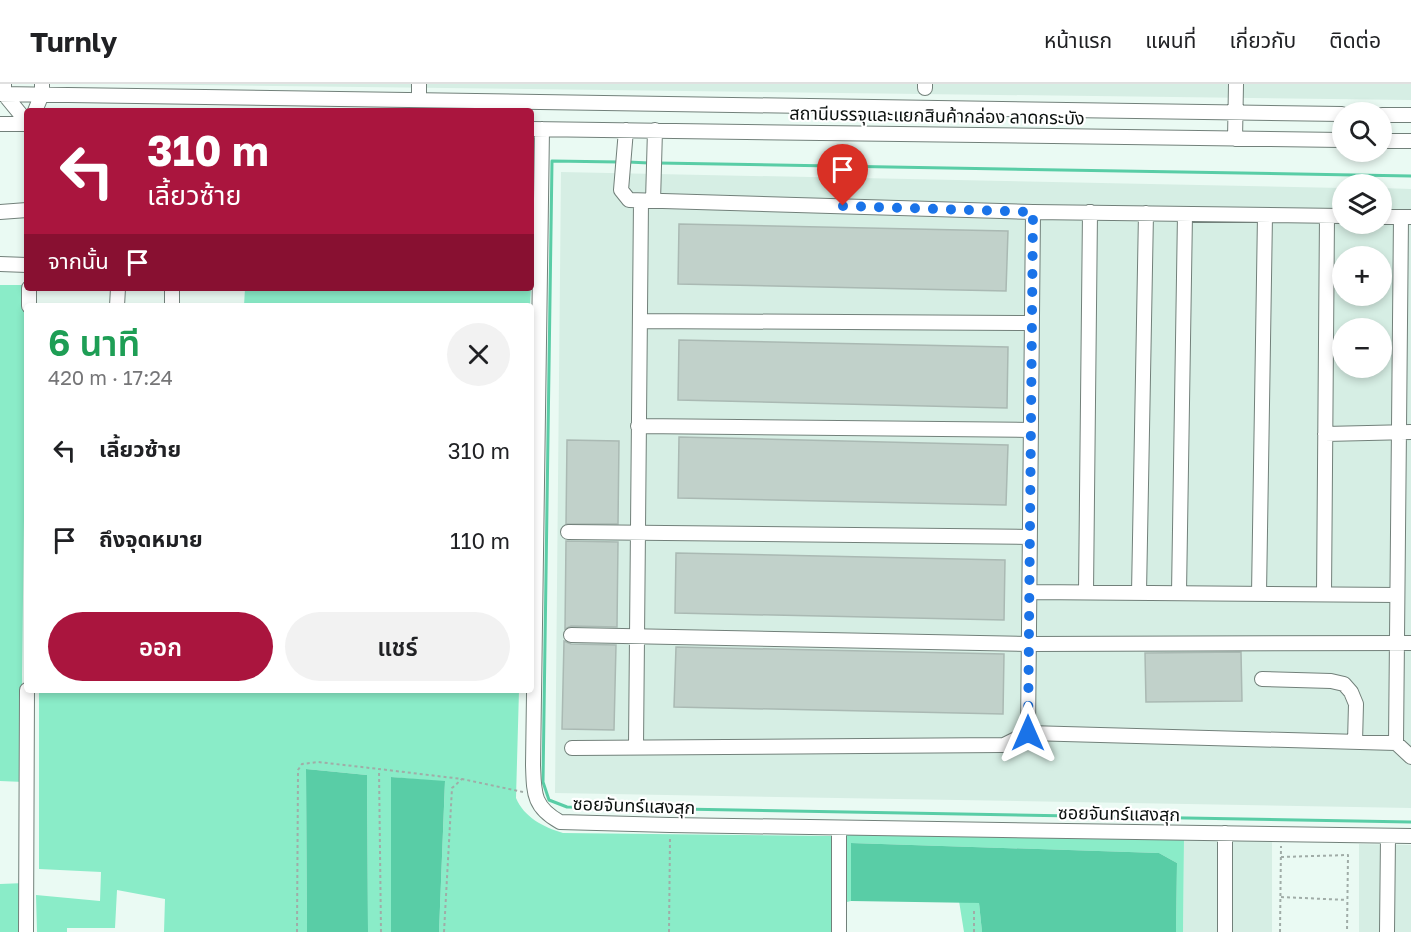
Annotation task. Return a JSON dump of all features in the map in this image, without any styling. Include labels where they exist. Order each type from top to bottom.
[{"type":"street","points":[[419,84],[419,106]]},
{"type":"street","points":[[1235,139],[1236,84]]},
{"type":"street","points":[[36,108],[42,89]]},
{"type":"street","name":"สถานีบรรจุและแยกสินค้ากล่อง ลาดกระบัง","points":[[3,91],[42,89],[419,106],[1332,114]]},
{"type":"street","name":"สถานีบรรจุและแยกสินค้ากล่อง ลาดกระบัง","points":[[3,91],[24,119]]},
{"type":"street","points":[[1392,115],[1411,115]]},
{"type":"street","name":"สถานีบรรจุและแยกสินค้ากล่อง ลาดกระบัง","points":[[1,127],[24,123]]},
{"type":"street","points":[[534,553],[536,129]]},
{"type":"street","name":"สถานีบรรจุและแยกสินค้ากล่อง ลาดกระบัง","points":[[536,129],[1332,140]]},
{"type":"street","points":[[626,130],[621,190],[629,200],[1033,212],[1332,216]]},
{"type":"street","points":[[636,746],[640,321],[647,201],[655,130]]},
{"type":"street","points":[[1392,141],[1411,141]]},
{"type":"street","points":[[0,212],[24,210]]},
{"type":"street","points":[[1028,733],[1033,212]]},
{"type":"street","points":[[1086,592],[1090,212]]},
{"type":"street","points":[[1139,593],[1146,213]]},
{"type":"street","points":[[1179,593],[1185,214]]},
{"type":"street","points":[[1259,594],[1265,215]]},
{"type":"street","points":[[1324,594],[1327,216]]},
{"type":"street","points":[[1396,743],[1404,643],[1397,595],[1404,540],[1406,217]]},
{"type":"street","points":[[0,264],[24,265]]},
{"type":"street","points":[[640,321],[1032,323]]},
{"type":"street","points":[[639,426],[1031,430]]},
{"type":"street","points":[[1325,434],[1405,432]]},
{"type":"street","points":[[568,532],[1030,537]]},
{"type":"street","points":[[1029,592],[1397,595]]},
{"type":"street","points":[[571,635],[1029,644],[1404,643]]},
{"type":"street","points":[[1262,679],[1331,681],[1344,684],[1351,692],[1356,704],[1356,741]]},
{"type":"street","points":[[26,932],[27,693]]},
{"type":"street","points":[[533,693],[534,796]]},
{"type":"street","points":[[572,747],[1004,745],[1028,733],[1396,743],[1411,757]]},
{"type":"street","name":"ซอยจันทร์แสงสุก","points":[[534,796],[548,815],[560,822],[1411,836]]},
{"type":"street","points":[[839,828],[839,932]]},
{"type":"street","points":[[1225,833],[1225,932]]},
{"type":"street","points":[[1387,932],[1388,836]]},
{"type":"path","points":[[297,932],[298,770],[302,764],[318,762],[462,780],[534,796]]},
{"type":"path","points":[[379,769],[381,932]]},
{"type":"path","points":[[444,932],[452,788],[462,780]]},
{"type":"path","points":[[669,932],[670,825]]},
{"type":"path","points":[[1280,932],[1281,834]]},
{"type":"path","points":[[1281,857],[1348,855],[1347,932]]},
{"type":"path","points":[[1281,897],[1347,900]]},
{"type":"path","points":[[974,911],[974,932]]},
{"type":"shaded area","points":[[121,84],[1411,84],[1411,100]]},
{"type":"shaded area","points":[[561,172],[1332,188],[1332,234],[1392,234],[1392,188],[1411,189],[1411,808],[555,793]]},
{"type":"shaded area","points":[[0,285],[24,285],[24,291],[27,291],[27,303],[24,303],[22,675],[24,782],[0,781]]},
{"type":"shaded area","points":[[245,291],[531,291],[530,303],[244,303]]},
{"type":"shaded area","points":[[39,693],[519,693],[516,798],[529,816],[556,831],[563,833],[1184,839],[1183,932],[1176,932],[1177,863],[1159,853],[851,843],[851,901],[843,903],[843,932],[439,932],[445,782],[391,777],[391,932],[368,932],[367,775],[306,769],[307,932],[164,932],[165,899],[117,890],[115,928],[67,928],[67,932],[37,932],[36,895],[100,901],[101,872],[39,869]]},
{"type":"shaded area","points":[[306,769],[367,775],[368,932],[307,932]]},
{"type":"shaded area","points":[[391,777],[445,781],[439,932],[391,932]]},
{"type":"shaded area","points":[[1272,837],[1272,932],[1183,932],[1184,839]]},
{"type":"shaded area","points":[[851,843],[1159,853],[1177,863],[1176,932],[982,932],[979,903],[851,901]]},
{"type":"shaded area","points":[[1359,844],[1411,845],[1411,932],[1359,932]]},
{"type":"shaded area","points":[[25,883],[23,932],[0,932],[0,884]]},
{"type":"shaded area","points":[[959,901],[979,903],[982,932],[964,932]]},
{"type":"building","points":[[679,224],[1008,231],[1006,291],[678,284]]},
{"type":"building","points":[[679,340],[1008,347],[1007,408],[678,400]]},
{"type":"building","points":[[679,437],[1008,445],[1006,505],[678,498]]},
{"type":"building","points":[[567,440],[619,441],[618,524],[566,524]]},
{"type":"building","points":[[566,541],[618,542],[617,627],[571,626],[565,629]]},
{"type":"building","points":[[676,553],[1005,560],[1004,620],[675,613]]},
{"type":"building","points":[[564,641],[571,644],[616,645],[614,730],[562,729]]},
{"type":"building","points":[[676,647],[1004,654],[1003,714],[674,707]]},
{"type":"building","points":[[1241,652],[1242,701],[1146,702],[1145,653]]},
{"type":"waterway","points":[[619,162],[552,161],[543,782],[549,800],[567,807],[1411,822]]},
{"type":"waterway","points":[[628,162],[649,163]]},
{"type":"waterway","points":[[658,163],[1411,176]]},
{"type":"route","points":[[843,206],[1033,212],[1028,733]]}]
